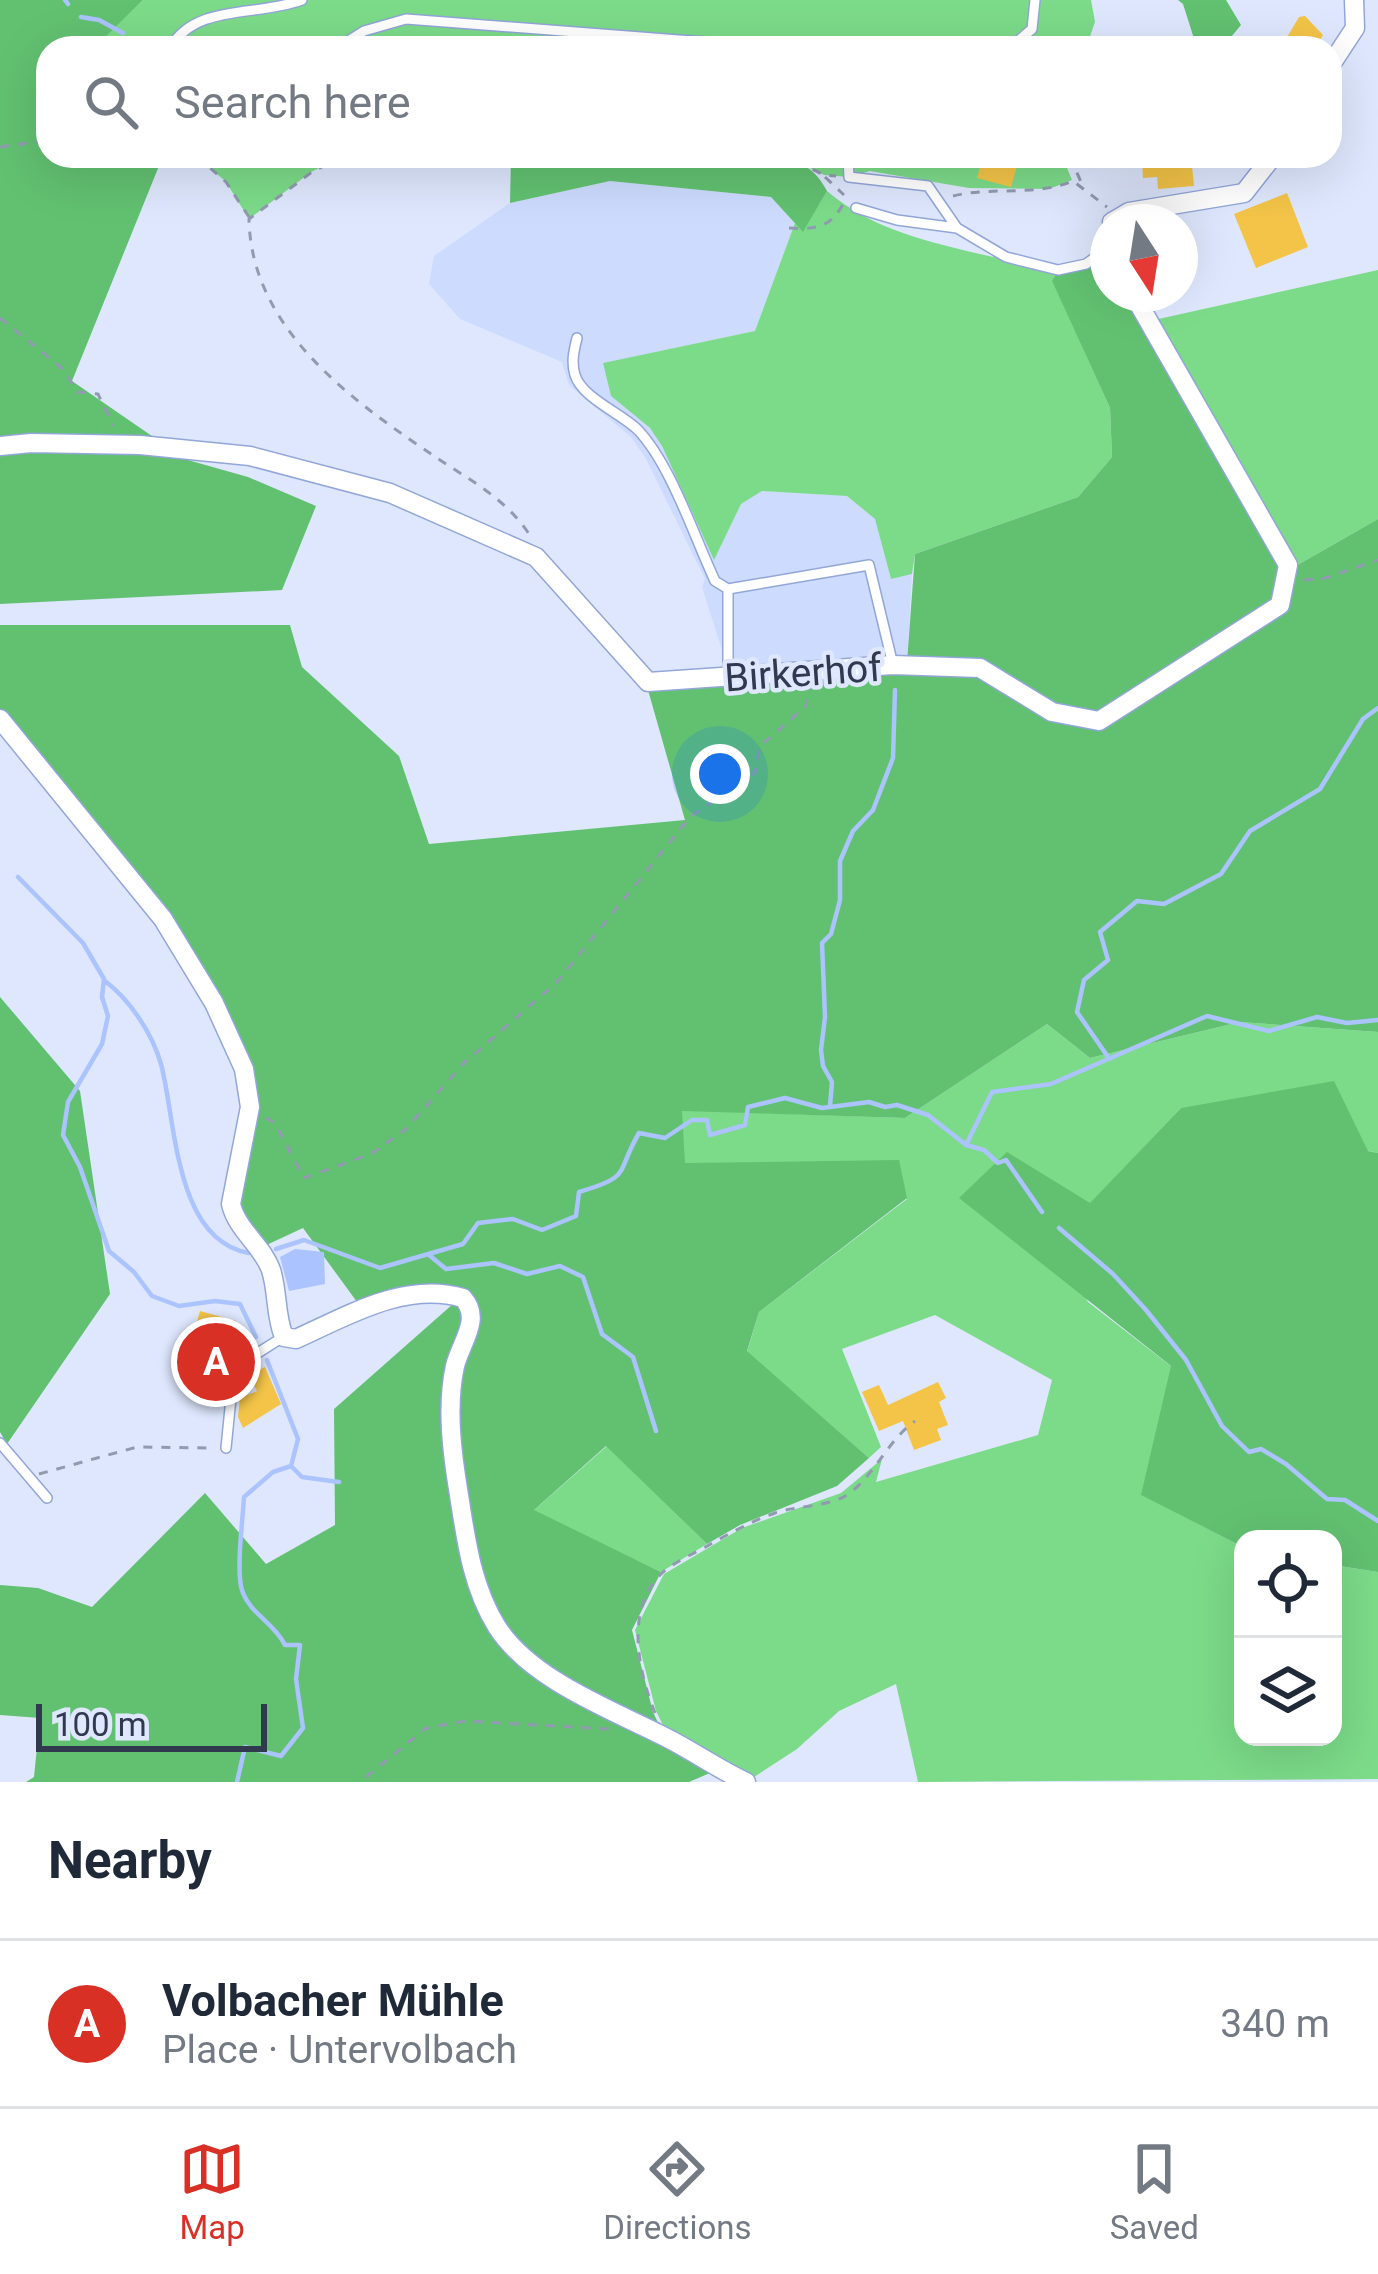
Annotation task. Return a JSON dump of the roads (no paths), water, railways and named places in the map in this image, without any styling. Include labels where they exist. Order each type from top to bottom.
[{"type":"street","points":[[1342,47],[1354,28],[1354,0]]},
{"type":"street","points":[[1198,205],[1244,194],[1264,168]]},
{"type":"street","name":"Birkerhof","points":[[0,446],[114,445],[250,456],[391,493],[536,557],[648,682],[892,665],[980,668],[1052,712],[1100,721],[1280,605],[1288,565],[1143,312]]},
{"type":"street","points":[[0,719],[164,919],[191,961],[244,1069],[250,1107],[231,1204],[271,1272],[284,1337],[296,1339],[406,1296],[445,1293],[463,1298],[472,1320],[455,1365],[450,1408],[469,1555],[500,1631],[520,1653],[598,1707],[668,1738],[746,1782]]},
{"type":"lane","points":[[177,36],[181,28],[210,17],[280,8],[302,0]]},
{"type":"lane","points":[[1024,36],[1032,29],[1035,0]]},
{"type":"lane","points":[[356,36],[406,19],[627,36]]},
{"type":"lane","points":[[849,168],[849,177],[928,186],[957,228]]},
{"type":"lane","points":[[856,208],[897,220],[957,228],[1006,257],[1058,271],[1090,261]]},
{"type":"lane","points":[[577,338],[575,377],[639,431],[655,453],[715,581],[728,590],[868,565],[892,665]]},
{"type":"lane","points":[[728,590],[728,678]]},
{"type":"lane","points":[[226,1448],[234,1368],[284,1337]]},
{"type":"lane","points":[[0,1443],[47,1498]]},
{"type":"water","points":[[295,1249],[324,1252],[325,1284],[289,1291],[280,1257]]},
{"type":"waterway","points":[[65,0],[68,4]]},
{"type":"waterway","points":[[81,17],[99,20],[123,33]]},
{"type":"waterway","points":[[830,1106],[832,1082],[821,1050],[825,1017],[822,943],[831,934],[840,900],[840,861],[853,831],[873,810],[893,758],[895,690]]},
{"type":"waterway","points":[[1108,1057],[1077,1012],[1084,980],[1108,960],[1100,932],[1137,901],[1164,904],[1221,874],[1250,831],[1320,789],[1363,719],[1378,708]]},
{"type":"waterway","points":[[18,877],[83,943],[104,979],[102,997],[108,1016],[102,1044],[68,1102],[63,1135],[80,1167],[109,1251],[152,1296],[179,1306],[215,1301],[240,1304],[256,1337]]},
{"type":"waterway","points":[[105,981],[131,1007],[157,1052],[182,1175],[192,1202],[206,1226],[224,1243],[249,1253]]},
{"type":"waterway","points":[[276,1249],[304,1240],[380,1268],[463,1244],[478,1223],[513,1219],[542,1230],[576,1216],[579,1192],[615,1177],[639,1133],[665,1138],[692,1120],[707,1120],[710,1135],[745,1125],[748,1107],[785,1098],[822,1108],[869,1102],[897,1105],[928,1115],[966,1145],[992,1092],[1051,1084],[1207,1016],[1269,1031],[1317,1017],[1347,1023],[1378,1020]]},
{"type":"waterway","points":[[966,1145],[984,1150],[998,1163],[1006,1160],[1042,1212]]},
{"type":"waterway","points":[[1059,1228],[1146,1310],[1186,1360],[1222,1426],[1249,1452],[1261,1449],[1327,1499],[1345,1500],[1378,1521]]},
{"type":"waterway","points":[[429,1255],[446,1269],[494,1263],[527,1274],[560,1266],[583,1277],[602,1334],[633,1357],[656,1431]]},
{"type":"waterway","points":[[237,1782],[245,1747],[281,1756],[303,1728],[296,1679],[300,1645],[285,1645],[251,1607],[241,1585],[244,1497],[273,1472],[291,1466],[298,1439],[267,1360]]},
{"type":"waterway","points":[[291,1466],[302,1477],[339,1482]]},
{"type":"place","name":"Volbacher Mühle","points":[[216,1362]]}]
